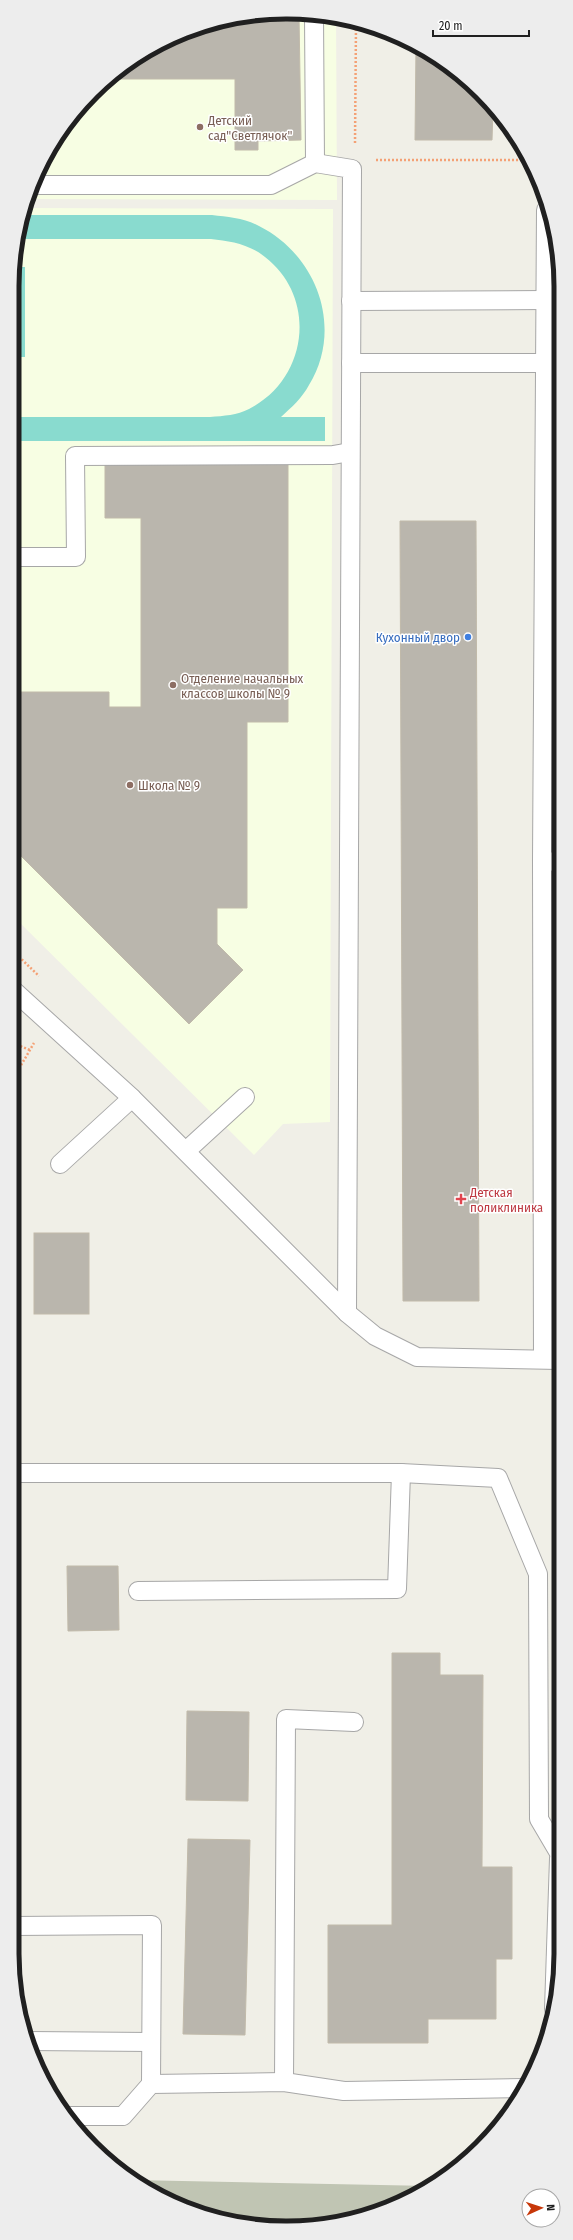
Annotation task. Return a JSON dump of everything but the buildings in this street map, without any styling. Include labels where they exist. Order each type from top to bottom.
[{"type":"lane","points":[[314,21],[315,163]]},
{"type":"lane","points":[[39,185],[272,185],[315,163],[354,164],[350,452],[347,1313]]},
{"type":"lane","points":[[19,995],[132,1098],[347,1313],[375,1336],[417,1357],[551,1360],[550,862],[545,363],[550,309],[547,224]]},
{"type":"lane","points":[[351,301],[550,309]]},
{"type":"lane","points":[[351,363],[545,363]]},
{"type":"lane","points":[[19,557],[76,557],[75,456],[333,454],[350,452]]},
{"type":"lane","points":[[186,1151],[245,1097]]},
{"type":"lane","points":[[60,1164],[132,1098]]},
{"type":"lane","points":[[19,1473],[401,1473],[498,1478],[538,1574],[539,1819],[554,1844]]},
{"type":"lane","points":[[138,1591],[397,1589],[401,1473]]},
{"type":"lane","points":[[284,2082],[286,1720],[354,1722]]},
{"type":"lane","points":[[19,1926],[152,1925],[151,2084],[123,2116],[74,2116]]},
{"type":"lane","points":[[34,2041],[151,2042]]},
{"type":"lane","points":[[151,2084],[284,2082],[344,2091],[517,2088]]},
{"type":"path","points":[[356,28],[354,164],[522,160]]},
{"type":"path","points":[[19,957],[41,977]]},
{"type":"path","points":[[19,1045],[30,1050],[19,1069]]},
{"type":"shaded area","name":"Детский сад\"Светлячок\"","points":[[286,19],[336,24],[337,200],[34,199],[39,184],[55,153],[74,124],[97,97],[138,64],[184,39],[217,28],[252,21]]},
{"type":"shaded area","name":"Отделение начальных классов школы № 9","points":[[31,208],[333,209],[330,1122],[283,1124],[254,1155],[19,922],[19,286],[21,252]]},
{"type":"shaded area","points":[[29,215],[212,215],[236,218],[254,223],[279,239],[296,255],[310,274],[319,295],[324,317],[324,340],[319,363],[306,390],[293,406],[281,417],[325,417],[325,441],[19,441],[19,417],[210,417],[240,413],[269,396],[284,378],[294,359],[299,337],[299,315],[293,294],[282,274],[265,257],[246,246],[211,239],[23,239]]},
{"type":"shaded area","points":[[20,267],[25,267],[25,357],[19,357]]},
{"type":"shaded area","points":[[145,2180],[419,2186],[389,2201],[356,2212],[321,2219],[286,2221],[252,2219],[217,2212],[184,2201]]},
{"type":"place","name":"Детский сад\"Светлячок\"","points":[[200,127]]},
{"type":"place","name":"Кухонный двор","points":[[468,637]]},
{"type":"place","name":"Отделение начальных классов школы № 9","points":[[173,685]]},
{"type":"place","name":"Школа № 9","points":[[130,785]]},
{"type":"place","name":"Детская поликлиника","points":[[461,1199]]}]
